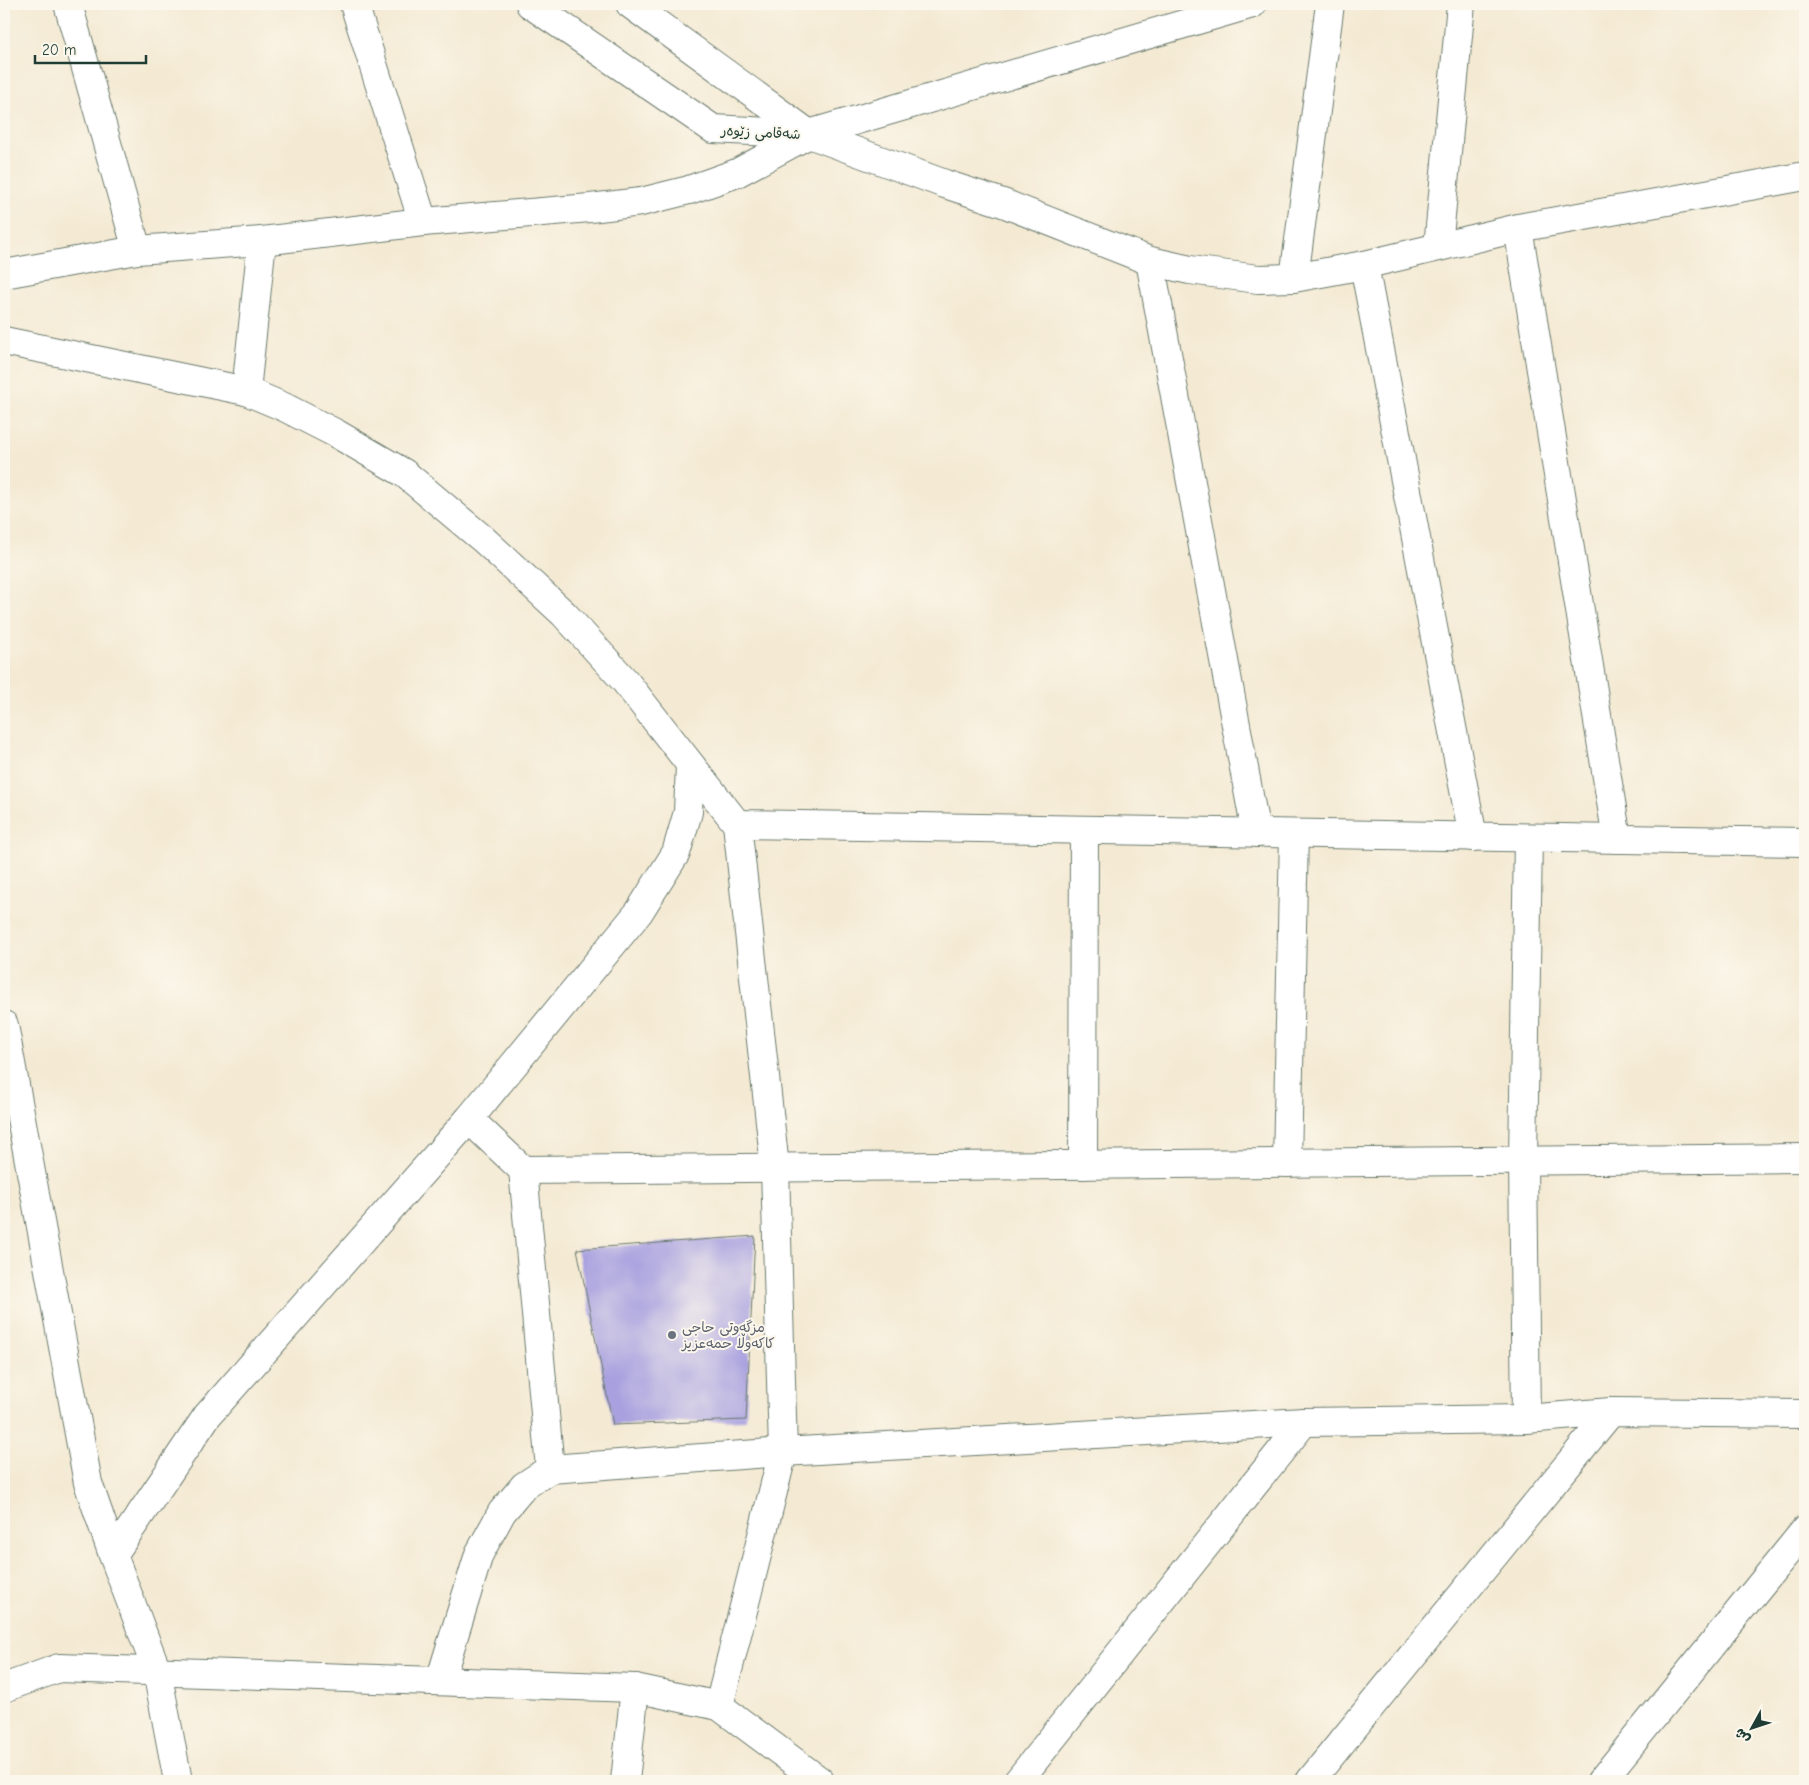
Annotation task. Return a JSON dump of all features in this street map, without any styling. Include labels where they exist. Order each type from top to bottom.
[{"type":"street","points":[[68,4],[137,250]]},
{"type":"street","points":[[354,4],[423,222]]},
{"type":"street","name":"شەقامی زێوەر","points":[[530,4],[713,129],[810,134]]},
{"type":"street","name":"شەقامی زێوەر","points":[[630,4],[810,134]]},
{"type":"street","points":[[4,274],[137,250],[262,241],[423,222],[590,208],[649,200],[690,190],[737,173],[810,134],[1252,4]]},
{"type":"street","points":[[1294,278],[1330,4]]},
{"type":"street","points":[[1438,247],[1461,4]]},
{"type":"street","points":[[810,134],[1004,204],[1150,261],[1190,270],[1258,279],[1294,278],[1364,265],[1518,228],[1805,176]]},
{"type":"street","points":[[1518,228],[1617,839]]},
{"type":"street","points":[[246,391],[262,241]]},
{"type":"street","points":[[1150,261],[1256,833]]},
{"type":"street","points":[[1364,265],[1473,837]]},
{"type":"street","points":[[4,341],[246,391],[284,407],[337,434],[404,473],[476,534],[564,614],[625,681],[737,824],[775,1167],[783,1452],[718,1706]]},
{"type":"street","points":[[112,1555],[206,1416],[468,1119],[639,912],[676,853],[688,812],[690,764]]},
{"type":"street","points":[[737,824],[1805,842]]},
{"type":"street","points":[[1083,1165],[1084,830]]},
{"type":"street","points":[[1287,1163],[1294,834]]},
{"type":"street","points":[[1526,1419],[1523,1161],[1528,838]]},
{"type":"street","points":[[4,1025],[88,1484],[112,1555],[157,1671],[178,1781]]},
{"type":"street","points":[[468,1119],[523,1170],[550,1469]]},
{"type":"street","points":[[523,1170],[1805,1158]]},
{"type":"street","points":[[1310,1781],[1610,1412]]},
{"type":"street","points":[[440,1681],[479,1554],[502,1512],[524,1486],[550,1469],[783,1452],[1304,1422],[1526,1419],[1610,1412],[1805,1414]]},
{"type":"street","points":[[1018,1781],[1304,1422]]},
{"type":"street","points":[[1601,1781],[1805,1530]]},
{"type":"street","points":[[4,1688],[59,1668],[635,1688],[718,1706],[820,1781]]},
{"type":"street","points":[[625,1781],[635,1688]]},
{"type":"building","name":"مزگەوتی حاجی کاکەوڵا حمەعزیز","points":[[755,1236],[746,1420],[613,1425],[577,1249]]},
{"type":"place","name":"مزگەوتی حاجی کاکەوڵا حمەعزیز","points":[[672,1335]]}]
